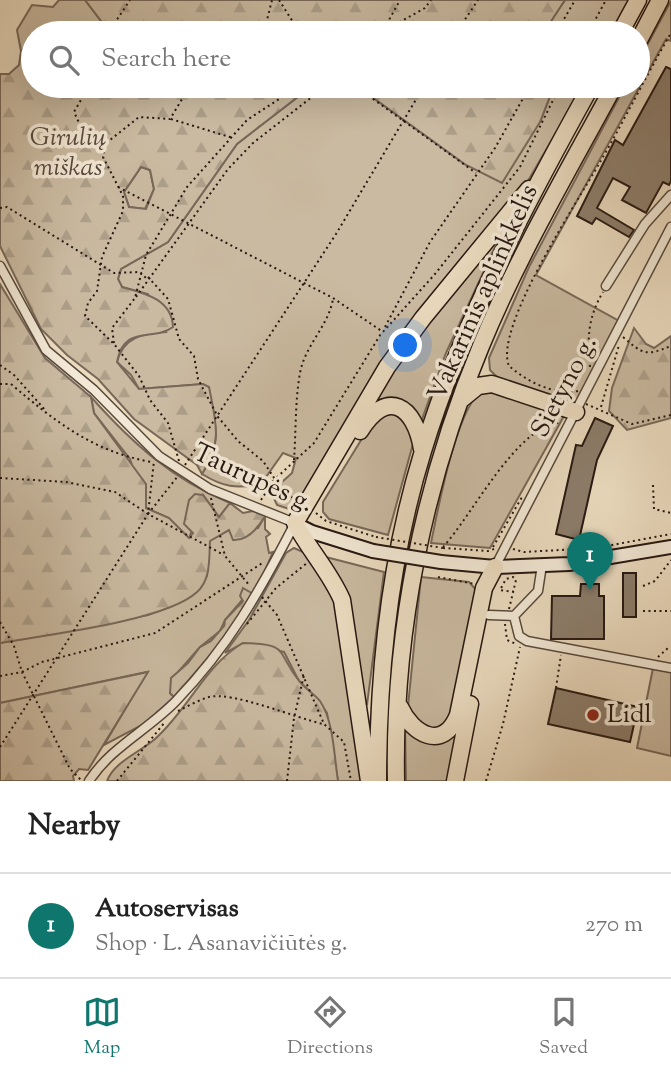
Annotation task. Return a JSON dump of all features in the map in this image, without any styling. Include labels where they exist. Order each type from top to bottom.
[{"type":"highway","points":[[627,21],[638,0]]},
{"type":"highway","points":[[649,21],[660,0]]},
{"type":"highway","name":"Vakarinis aplinkkelis","points":[[378,781],[379,716],[386,626],[400,545],[423,452],[456,358],[489,282],[585,98]]},
{"type":"highway","name":"Vakarinis aplinkkelis","points":[[396,781],[398,704],[405,628],[421,533],[444,446],[482,343],[556,193],[607,98]]},
{"type":"highway","points":[[308,508],[387,367],[423,318],[549,165]]},
{"type":"highway","points":[[482,343],[482,367],[492,384]]},
{"type":"highway","points":[[459,402],[478,386],[492,384],[579,407]]},
{"type":"highway","points":[[369,781],[342,600],[332,578],[295,523],[369,417],[380,409],[398,408],[409,414],[419,428],[423,452]]},
{"type":"highway","points":[[398,704],[412,727],[422,734],[440,734],[453,724],[484,588],[495,566]]},
{"type":"highway","points":[[455,781],[489,615],[495,566]]},
{"type":"main road","name":"Taurupės g.","points":[[295,523],[339,542],[373,551],[441,562],[495,566],[586,563],[671,547]]},
{"type":"street","points":[[606,286],[645,225],[671,195]]},
{"type":"street","name":"Sietyno g.","points":[[495,566],[511,530],[620,335],[671,227]]},
{"type":"street","name":"Taurupės g.","points":[[0,266],[46,350],[94,390],[159,456],[210,489],[295,523]]},
{"type":"street","points":[[89,781],[117,749],[162,716],[235,631],[258,594],[295,523]]},
{"type":"street","points":[[514,617],[538,592],[542,565]]},
{"type":"street","points":[[489,615],[514,617]]},
{"type":"street","points":[[514,617],[522,639],[671,668]]},
{"type":"path","points":[[116,21],[130,0]]},
{"type":"path","points":[[267,21],[272,0]]},
{"type":"path","points":[[279,0],[292,21]]},
{"type":"path","points":[[389,21],[400,0]]},
{"type":"path","points":[[403,21],[425,8],[431,0]]},
{"type":"path","points":[[464,21],[478,0]]},
{"type":"path","points":[[563,21],[575,0]]},
{"type":"path","points":[[595,21],[606,0]]},
{"type":"path","points":[[650,70],[671,33]]},
{"type":"path","points":[[82,98],[74,112],[81,127],[105,144]]},
{"type":"path","points":[[170,119],[183,98]]},
{"type":"path","points":[[135,298],[140,272],[187,187],[247,120],[281,98]]},
{"type":"path","points":[[114,344],[113,327],[228,169],[253,143],[311,98]]},
{"type":"path","points":[[371,98],[475,173]]},
{"type":"path","points":[[0,747],[148,514],[181,472],[304,285],[417,98]]},
{"type":"path","points":[[256,507],[274,480],[314,443],[383,332],[430,242],[475,173],[495,148],[522,98]]},
{"type":"path","points":[[383,332],[435,274],[520,167],[554,98]]},
{"type":"path","points":[[606,286],[591,312],[588,332],[590,386],[562,393],[549,389],[516,371],[506,359],[533,276],[634,98]]},
{"type":"path","points":[[181,472],[168,423],[150,400],[139,376],[114,344],[85,316],[88,303],[97,290],[100,264],[123,211],[123,196],[103,158],[105,144],[139,117],[170,119],[233,138]]},
{"type":"path","points":[[118,187],[333,298],[383,332]]},
{"type":"path","points":[[0,208],[7,207],[114,273],[140,272],[169,299],[179,339],[194,356],[198,379],[218,417],[238,441],[263,461],[274,480],[326,521],[376,537],[443,548],[488,551],[492,548]]},
{"type":"path","points":[[294,462],[300,373],[307,351],[330,315],[333,298]]},
{"type":"path","points":[[601,408],[620,335],[641,353],[652,354],[671,346]]},
{"type":"path","points":[[0,365],[24,385],[43,405],[47,414]]},
{"type":"path","points":[[0,384],[11,384],[64,428],[120,456],[152,463]]},
{"type":"path","points":[[579,407],[601,408],[632,424],[671,415]]},
{"type":"path","points":[[443,548],[498,470],[531,434],[544,425],[562,422]]},
{"type":"path","points":[[148,514],[152,463],[159,456]]},
{"type":"path","points":[[0,478],[66,482],[115,492],[148,514],[225,556],[258,594]]},
{"type":"path","points":[[653,485],[654,509],[671,513]]},
{"type":"path","points":[[210,489],[225,556]]},
{"type":"path","points":[[513,549],[524,552],[596,548],[671,534]]},
{"type":"path","points":[[0,676],[22,672],[56,658],[155,634],[280,552]]},
{"type":"path","points":[[316,556],[276,588],[265,601],[277,615],[305,674],[324,724],[344,742],[351,781]]},
{"type":"path","points":[[643,586],[655,581],[671,560]]},
{"type":"path","points":[[438,577],[465,580],[479,588]]},
{"type":"path","points":[[513,578],[506,579],[500,590],[515,592]]},
{"type":"path","points":[[643,611],[671,611]]},
{"type":"path","points":[[0,622],[14,646],[22,672],[71,769],[82,781]]},
{"type":"path","points":[[486,781],[522,639]]},
{"type":"path","points":[[556,688],[563,647]]},
{"type":"path","points":[[658,658],[668,648]]},
{"type":"path","points":[[287,781],[294,718],[305,674]]},
{"type":"path","points":[[172,713],[212,696],[252,702],[294,718],[324,724]]},
{"type":"green space","points":[[59,0],[85,0],[101,21],[22,21],[32,5],[53,7]]},
{"type":"green space","points":[[85,0],[565,0],[551,21],[101,21]]},
{"type":"green space","points":[[565,0],[629,0],[618,21],[550,21]]},
{"type":"green space","points":[[671,1],[671,41],[666,39],[650,68],[650,40]]},
{"type":"green space","points":[[21,23],[21,51],[17,30]]},
{"type":"green space","name":"Girulių miškas","points":[[21,51],[21,98],[296,98],[237,144],[168,242],[121,269],[118,279],[122,287],[148,295],[162,304],[168,310],[173,327],[133,338],[121,350],[117,362],[139,389],[203,384],[209,387],[216,432],[213,452],[202,474],[197,465],[134,419],[98,379],[67,355],[41,329],[0,246],[0,74],[9,74],[19,65]],"holes":[[[141,167],[150,170],[154,189],[146,209],[129,207],[124,192]]]},
{"type":"green space","points":[[296,98],[374,98],[466,165],[540,122],[549,98],[576,98],[521,193],[297,505],[289,509],[277,505],[271,492],[292,473],[296,458],[283,453],[261,484],[230,486],[202,474],[216,440],[214,420],[203,384],[139,389],[131,375],[117,362],[124,347],[135,338],[166,332],[148,294],[122,287],[118,279],[121,269],[168,242],[237,144]]},
{"type":"green space","points":[[374,98],[549,98],[540,122],[502,183],[466,165]]},
{"type":"green space","points":[[619,98],[634,98],[536,275],[619,321],[577,401],[559,401],[497,377],[490,370],[489,358],[529,267]]},
{"type":"green space","points":[[141,167],[150,170],[154,189],[145,209],[129,207],[124,192]]},
{"type":"green space","points":[[501,234],[446,353],[421,422],[417,416],[368,411],[414,342]]},
{"type":"green space","points":[[0,284],[45,358],[91,397],[94,413],[146,484],[146,508],[169,518],[189,538],[193,533],[184,524],[189,500],[195,494],[203,495],[219,517],[230,503],[243,513],[253,511],[265,516],[248,536],[233,540],[229,530],[210,541],[205,581],[197,592],[181,602],[133,619],[0,643]]},
{"type":"green space","points":[[634,328],[646,344],[654,348],[671,336],[671,418],[627,430],[609,411],[612,388]]},
{"type":"green space","points":[[484,389],[564,416],[490,548],[431,543],[457,435],[474,399]]},
{"type":"green space","points":[[91,397],[154,459],[190,483],[230,503],[219,517],[203,495],[189,539],[169,518],[146,508],[130,459],[94,413]]},
{"type":"green space","points":[[393,413],[405,417],[414,440],[388,535],[329,519],[323,512],[323,502],[374,419]]},
{"type":"green space","points":[[265,516],[265,529],[270,534],[266,537],[269,553],[273,552],[254,596],[249,592],[225,620],[220,631],[200,647],[178,672],[170,693],[174,697],[144,724],[104,745],[147,672],[0,703],[0,643],[148,615],[175,605],[207,576],[209,541],[229,530],[258,528]]},
{"type":"green space","points":[[294,548],[303,552],[321,571],[337,600],[362,781],[338,781],[327,713],[299,681],[284,652],[243,643],[225,653],[249,620],[286,553]]},
{"type":"green space","points":[[322,556],[384,572],[367,705]]},
{"type":"green space","points":[[421,577],[469,582],[478,592],[453,715],[440,728],[422,729],[408,706]]},
{"type":"green space","points":[[243,588],[253,594],[225,638],[174,697],[170,693],[171,678],[224,626],[225,620],[243,601],[240,596]]},
{"type":"green space","points":[[243,643],[269,645],[280,651],[300,682],[320,701],[331,729],[338,781],[107,781],[115,768],[149,744],[167,727],[218,663]]},
{"type":"green space","points":[[653,668],[671,672],[671,756],[637,748]]},
{"type":"green space","points":[[148,672],[88,770],[79,769],[73,776],[74,781],[0,781],[0,703]]},
{"type":"green space","points":[[458,725],[449,781],[406,781],[405,727],[412,734]]},
{"type":"building","points":[[666,67],[671,69],[671,181],[669,185],[663,182],[646,213],[622,200],[630,187],[613,178],[597,208],[634,230],[629,237],[596,218],[592,224],[577,216],[615,140],[623,145]]},
{"type":"building","points":[[595,418],[613,426],[597,460],[579,540],[556,534],[576,445],[582,446]]},
{"type":"building","points":[[623,573],[636,573],[636,617],[623,617]]},
{"type":"building","points":[[581,584],[599,584],[599,596],[604,596],[604,639],[551,639],[552,596],[580,596]]},
{"type":"building","name":"Lidl","points":[[556,688],[638,707],[630,742],[548,724]]},
{"type":"place","name":"Autoservisas","points":[[590,590]]},
{"type":"place","name":"Lidl","points":[[593,715]]}]
